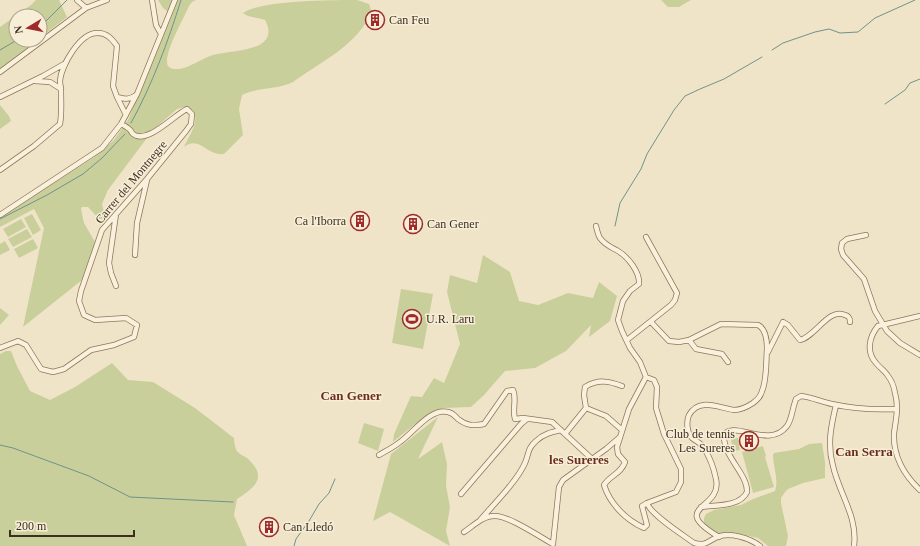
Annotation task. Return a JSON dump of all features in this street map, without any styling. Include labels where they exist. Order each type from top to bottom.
[{"type":"street","points":[[77,0],[86,8]]},
{"type":"street","points":[[0,72],[86,8],[107,0]]},
{"type":"street","points":[[152,0],[156,25],[161,34]]},
{"type":"street","points":[[0,215],[102,148],[121,124],[137,94],[175,0]]},
{"type":"street","points":[[0,170],[34,146],[60,124],[62,111],[60,82],[64,64],[75,47],[87,36],[97,32],[110,37],[117,46],[113,86],[126,115]]},
{"type":"street","points":[[0,97],[44,76],[64,64]]},
{"type":"street","points":[[32,81],[50,82],[61,89]]},
{"type":"street","points":[[117,97],[124,99],[133,97],[137,94]]},
{"type":"street","name":"Carrer del Montnegre","points":[[0,348],[18,342],[26,345],[41,369],[53,372],[64,369],[91,350],[114,345],[134,337],[137,325],[126,318],[96,320],[84,315],[80,301],[82,291],[102,230],[147,179],[186,131],[191,124],[192,114],[187,109],[179,113],[153,133],[141,136],[133,134],[129,129],[121,124]]},
{"type":"street","points":[[135,255],[137,223],[147,179]]},
{"type":"street","points":[[116,214],[109,263],[116,286]]},
{"type":"street","points":[[596,226],[599,237],[610,248],[618,251],[631,263],[639,281],[639,284],[630,291],[623,301],[618,320],[627,340],[640,362],[646,377],[654,380],[657,387],[656,408],[664,434],[681,469],[681,482],[676,492],[642,506],[647,525],[644,528],[620,511],[611,501],[604,486],[606,482],[623,469],[625,462],[618,454],[617,447],[629,409],[646,377]]},
{"type":"street","points":[[866,235],[847,239],[842,243],[841,249],[843,255],[864,279],[875,311],[890,335],[920,355]]},
{"type":"street","points":[[627,340],[651,322],[671,304],[675,300],[677,293],[646,238]]},
{"type":"street","points":[[766,355],[783,322],[788,325],[800,340],[809,336],[831,316],[838,313],[848,316],[850,322]]},
{"type":"street","points":[[920,316],[878,326],[872,334],[870,343],[870,353],[893,385],[897,409],[894,434],[898,458],[905,474],[920,490]]},
{"type":"street","points":[[651,322],[669,341],[678,342],[689,340],[721,324],[758,325],[765,334],[767,347],[764,387],[755,402],[738,410],[710,405],[700,406],[693,410],[688,416],[690,436],[703,447],[716,478],[716,488],[713,495],[701,507],[696,516],[699,523],[718,537]]},
{"type":"street","points":[[689,340],[696,349],[722,354],[728,362]]},
{"type":"street","points":[[586,408],[584,395],[585,387],[592,383],[604,381],[622,386]]},
{"type":"street","points":[[379,455],[401,441],[418,425],[440,411],[455,415],[466,424],[473,426],[484,424],[507,391],[513,390],[515,394],[513,415],[515,419],[523,418],[552,422],[592,459]]},
{"type":"street","points":[[701,507],[735,502],[743,498],[747,492],[745,482],[725,447],[724,436],[727,431],[733,430],[764,436],[778,434],[786,428],[789,423],[796,399],[801,396],[836,405],[862,409],[897,409]]},
{"type":"street","points":[[836,405],[830,433],[830,455],[853,522],[855,536],[854,546]]},
{"type":"street","points":[[586,408],[606,416],[622,430]]},
{"type":"street","points":[[464,532],[480,520],[511,484],[526,462],[528,450],[535,441],[546,434],[563,432],[586,408]]},
{"type":"street","points":[[461,494],[521,424],[527,419]]},
{"type":"street","points":[[480,520],[493,516],[503,517],[553,544],[559,487],[563,480],[620,437]]},
{"type":"street","points":[[647,503],[656,516],[694,543],[701,545],[718,537],[741,537],[753,541],[760,546]]},
{"type":"green space","points":[[36,0],[59,0],[67,17],[48,32],[48,8],[27,8]]},
{"type":"green space","points":[[158,0],[196,0],[189,6],[174,37],[168,54],[168,66],[173,69],[186,67],[213,55],[252,48],[261,44],[267,38],[268,30],[265,20],[248,16],[243,13],[265,5],[332,0],[357,0],[369,4],[371,10],[366,22],[350,42],[293,82],[287,85],[248,92],[242,95],[239,109],[243,135],[224,154],[212,152],[199,144],[194,143],[184,147],[195,124],[195,115],[193,110],[185,107],[177,109],[153,130],[108,190],[102,204],[105,217],[104,219],[99,219],[88,207],[82,207],[81,209],[84,223],[95,242],[82,280],[23,327],[44,228],[34,209],[0,227],[0,217],[93,158],[114,140],[128,120],[172,15],[163,8]]},
{"type":"green space","points":[[661,0],[691,0],[679,7],[668,7]]},
{"type":"green space","points":[[8,21],[8,48],[28,48],[0,70],[0,27]]},
{"type":"green space","points":[[0,105],[11,121],[0,129]]},
{"type":"green space","points":[[32,214],[41,230],[33,235],[24,218]]},
{"type":"green space","points":[[21,219],[26,227],[8,237],[3,229]]},
{"type":"green space","points":[[27,229],[32,237],[13,247],[8,239]]},
{"type":"green space","points":[[33,239],[38,248],[19,258],[14,249]]},
{"type":"green space","points":[[5,241],[10,250],[0,255],[0,244]]},
{"type":"green space","points":[[483,255],[510,272],[519,301],[538,305],[568,293],[593,298],[599,282],[617,296],[610,321],[589,337],[591,325],[566,351],[535,368],[505,371],[484,395],[471,407],[443,408],[415,424],[393,442],[394,434],[411,396],[422,397],[434,378],[444,383],[460,344],[447,292],[450,275],[477,283]]},
{"type":"green space","name":"U.R. Laru","points":[[401,289],[433,294],[423,349],[392,343]]},
{"type":"green space","points":[[0,308],[9,315],[0,325]]},
{"type":"green space","points":[[6,351],[11,351],[30,391],[50,400],[75,387],[112,363],[128,380],[153,382],[195,408],[234,438],[237,451],[247,458],[253,465],[258,476],[254,486],[237,499],[234,515],[247,546],[0,546],[0,354]]},
{"type":"green space","points":[[438,417],[418,459],[442,442],[447,464],[446,486],[450,507],[446,531],[450,546],[390,512],[373,521],[391,454]]},
{"type":"green space","points":[[364,423],[384,429],[378,451],[358,443]]},
{"type":"green space","points":[[738,438],[740,450],[733,451],[731,439]]},
{"type":"green space","points":[[822,443],[825,462],[825,478],[803,483],[788,489],[781,498],[788,536],[786,546],[768,546],[758,538],[740,534],[718,534],[708,529],[704,523],[706,514],[714,510],[741,505],[775,491],[776,473],[773,460],[774,453],[799,449],[809,444]]},
{"type":"green space","points":[[763,446],[774,487],[753,493],[742,452]]},
{"type":"waterway","points":[[48,19],[67,0]]},
{"type":"waterway","points":[[131,123],[146,94],[159,63],[181,0]]},
{"type":"waterway","points":[[772,50],[783,43],[815,32],[829,29],[840,33],[858,32],[875,18],[915,0]]},
{"type":"waterway","points":[[0,50],[8,45]]},
{"type":"waterway","points":[[615,226],[620,203],[641,169],[647,154],[674,110],[685,96],[724,79],[762,57]]},
{"type":"waterway","points":[[885,104],[905,90],[910,83],[920,79]]},
{"type":"waterway","points":[[0,219],[47,195],[83,174],[102,158],[125,134]]},
{"type":"waterway","points":[[0,445],[13,448],[89,476],[130,497],[233,502]]},
{"type":"waterway","points":[[294,546],[296,539],[319,504],[329,493],[335,479]]},
{"type":"place","name":"Can Feu","points":[[375,20]]},
{"type":"place","name":"Ca l'Iborra","points":[[360,221]]},
{"type":"place","name":"Can Gener","points":[[413,224]]},
{"type":"place","name":"U.R. Laru","points":[[412,319]]},
{"type":"place","name":"Club de tennis Les Sureres","points":[[749,441]]},
{"type":"place","name":"Can Lledó","points":[[269,527]]},
{"type":"district","name":"Can Gener","points":[[351,395]]},
{"type":"district","name":"Can Serra","points":[[864,451]]},
{"type":"district","name":"les Sureres","points":[[579,459]]}]
